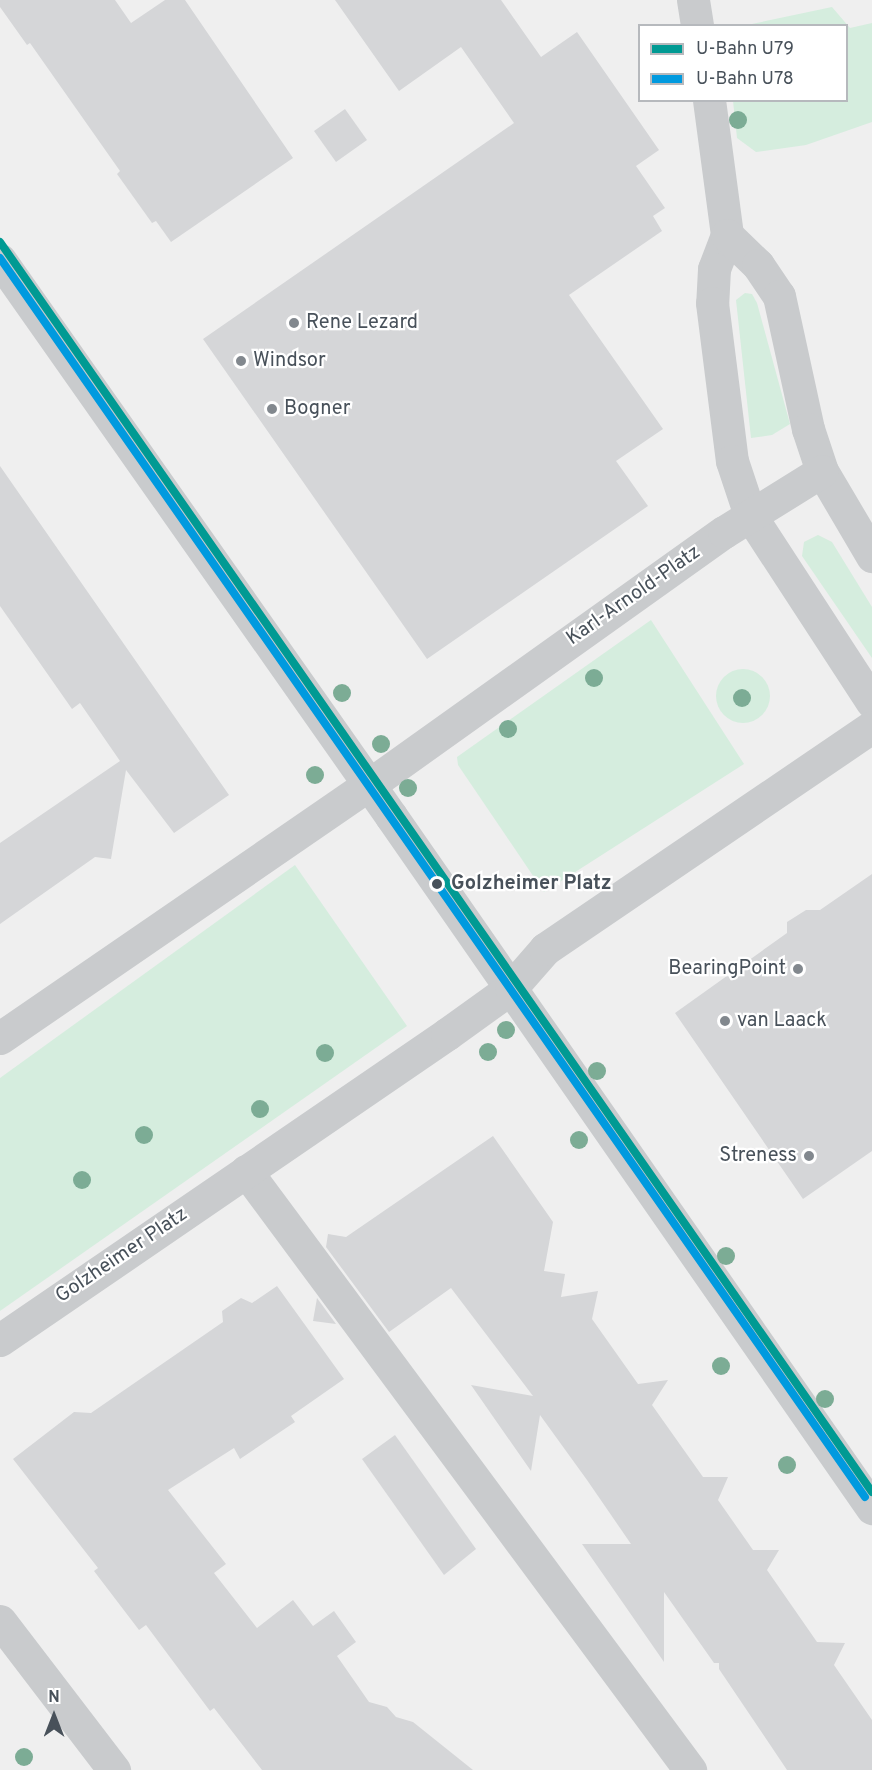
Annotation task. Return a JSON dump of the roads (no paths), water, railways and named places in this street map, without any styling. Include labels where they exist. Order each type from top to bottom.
[{"type":"street","points":[[693,0],[697,24]]},
{"type":"street","points":[[709,102],[727,235],[714,269],[712,303],[732,461],[750,515],[872,702]]},
{"type":"street","points":[[727,235],[758,265],[779,296],[808,429],[822,471],[872,556]]},
{"type":"street","points":[[0,260],[511,988],[872,1508]]},
{"type":"street","name":"Karl-Arnold-Platz","points":[[369,786],[750,515],[822,471]]},
{"type":"street","points":[[511,988],[545,950],[872,727]]},
{"type":"street","points":[[0,1038],[369,786]]},
{"type":"street","name":"Golzheimer Platz","points":[[0,1340],[511,988]]},
{"type":"street","points":[[246,1171],[690,1770]]},
{"type":"street","points":[[0,1621],[114,1770]]},
{"type":"metro line","name":"U79","points":[[0,242],[872,1492]]},
{"type":"metro line","name":"U78","points":[[0,258],[865,1497]]},
{"type":"place","name":"Rene Lezard","points":[[294,323]]},
{"type":"place","name":"Windsor","points":[[241,361]]},
{"type":"place","name":"Bogner","points":[[272,409]]},
{"type":"place","name":"Golzheimer Platz","points":[[437,884]]},
{"type":"place","name":"BearingPoint","points":[[798,969]]},
{"type":"place","name":"van Laack","points":[[725,1021]]},
{"type":"place","name":"Streness","points":[[809,1156]]}]
